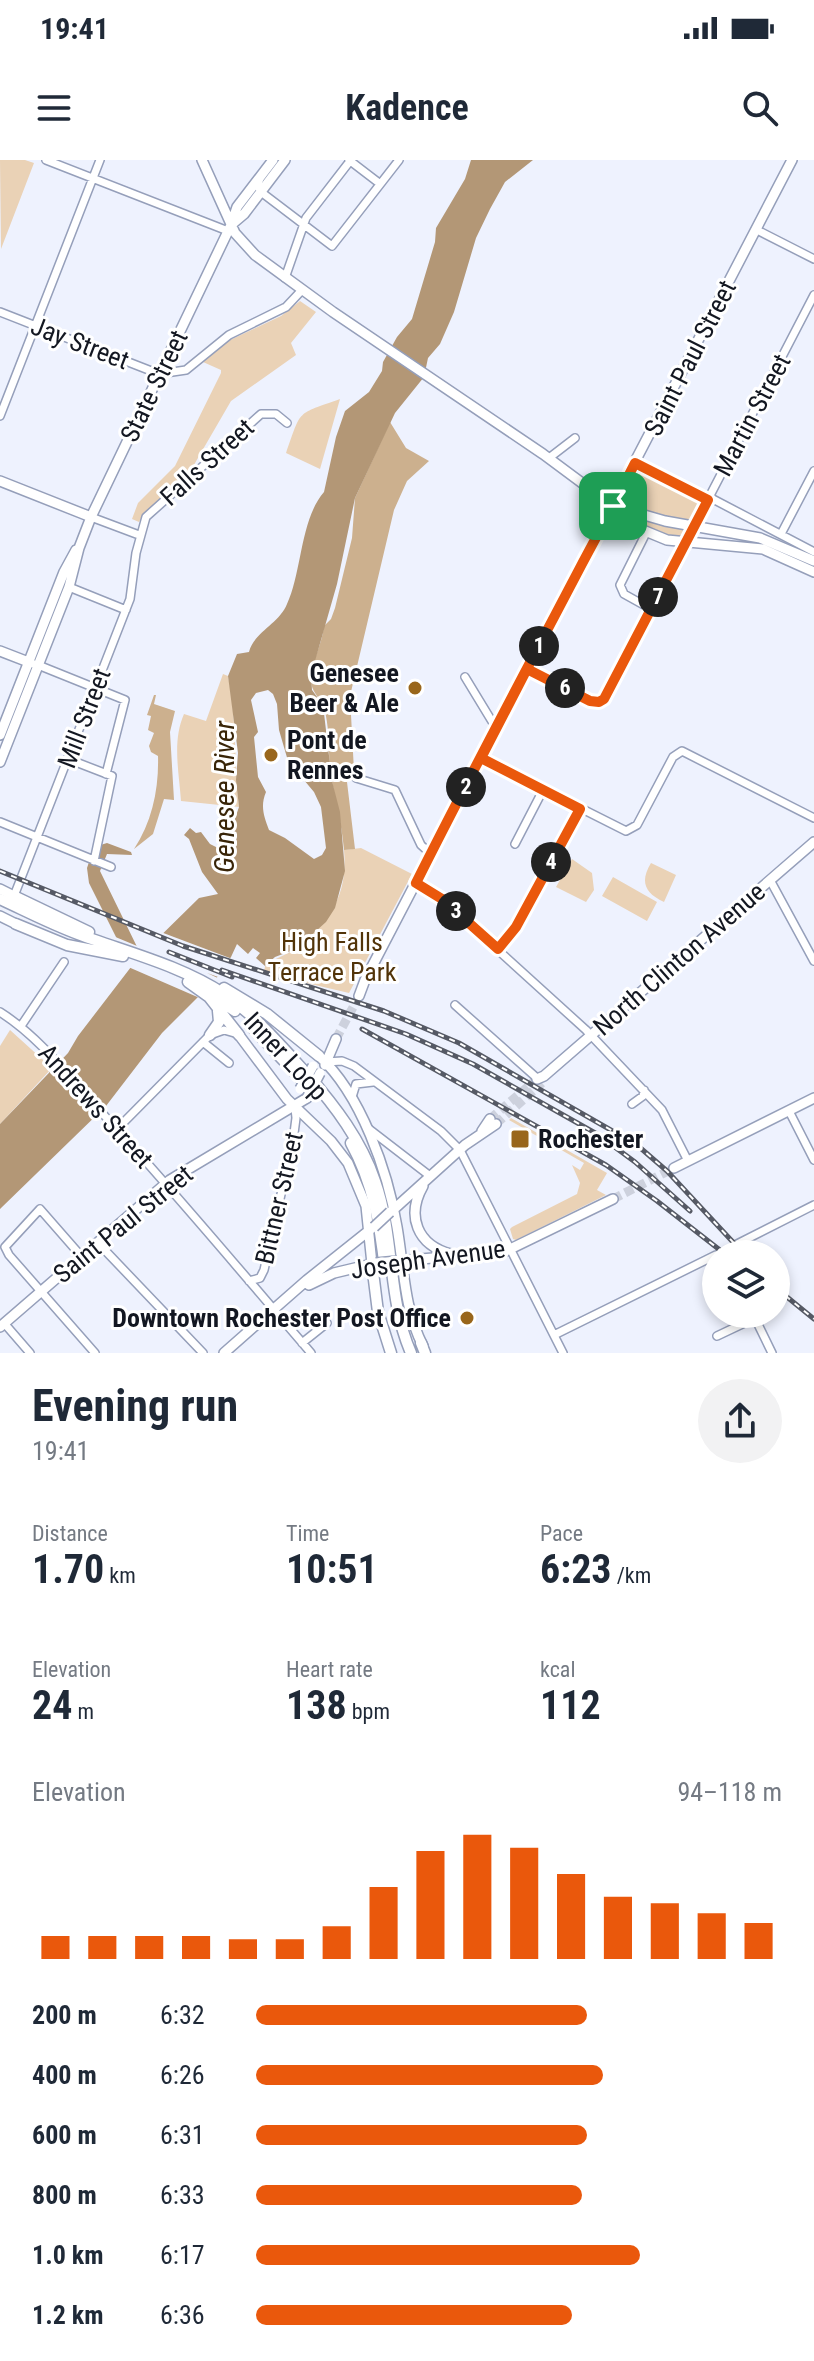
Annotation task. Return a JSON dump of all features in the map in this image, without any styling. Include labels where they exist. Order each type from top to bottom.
[{"type":"highway","points":[[14,896],[121,952]]},
{"type":"highway","name":"Inner Loop","points":[[0,899],[209,989],[277,1051],[316,1095],[349,1141],[363,1167],[375,1203],[390,1310],[404,1353]]},
{"type":"highway","name":"Inner Loop","points":[[0,906],[63,935],[172,968],[239,1005],[275,1039],[333,1105],[360,1145],[381,1200],[396,1307],[411,1353]]},
{"type":"highway","points":[[16,924],[67,945],[121,952]]},
{"type":"highway","points":[[207,1039],[220,1019],[209,989]]},
{"type":"highway","points":[[209,989],[262,1011],[320,1064]]},
{"type":"highway","points":[[214,1002],[239,1035]]},
{"type":"highway","points":[[374,1263],[378,1312],[391,1353]]},
{"type":"main road","points":[[202,160],[229,228],[244,246],[350,324],[549,458],[613,506],[626,521],[663,539],[758,548],[814,572]]},
{"type":"main road","points":[[229,228],[235,210],[273,160]]},
{"type":"main road","points":[[229,228],[285,160]]},
{"type":"main road","name":"Saint Paul Street","points":[[357,995],[792,160]]},
{"type":"main road","name":"State Street","points":[[0,735],[69,587],[91,517],[229,228]]},
{"type":"main road","points":[[0,481],[91,517]]},
{"type":"main road","points":[[613,506],[765,539],[814,561]]},
{"type":"main road","name":"State Street","points":[[0,762],[64,572],[79,548]]},
{"type":"main road","points":[[0,651],[33,664]]},
{"type":"main road","name":"North Clinton Avenue","points":[[540,1079],[814,842]]},
{"type":"main road","points":[[0,889],[14,896]]},
{"type":"main road","points":[[0,916],[16,924]]},
{"type":"main road","points":[[239,1035],[294,1107],[331,1141],[348,1163],[364,1198],[372,1229],[374,1263]]},
{"type":"main road","name":"Saint Paul Street","points":[[2,1325],[165,1184],[294,1107],[334,1038]]},
{"type":"main road","points":[[320,1064],[353,1101],[382,1168],[408,1307],[424,1350]]},
{"type":"main road","points":[[674,1168],[814,1098]]},
{"type":"main road","points":[[224,1353],[493,1122]]},
{"type":"main road","points":[[430,1176],[415,1206],[417,1230],[436,1249],[465,1256]]},
{"type":"main road","name":"Joseph Avenue","points":[[286,1299],[325,1277],[374,1263],[511,1250],[613,1199]]},
{"type":"street","points":[[46,160],[229,228]]},
{"type":"street","points":[[0,416],[100,160]]},
{"type":"street","points":[[285,278],[304,224],[349,160],[379,183]]},
{"type":"street","points":[[260,177],[258,186],[261,192],[332,246],[399,160]]},
{"type":"street","points":[[757,230],[814,259]]},
{"type":"street","points":[[159,374],[190,367],[221,339],[279,312],[302,290]]},
{"type":"street","name":"Martin Street","points":[[527,669],[590,701],[599,702],[606,696],[814,295]]},
{"type":"street","name":"Jay Street","points":[[0,312],[159,374]]},
{"type":"street","name":"Falls Street","points":[[139,535],[149,513],[198,473],[259,416],[272,413],[287,423]]},
{"type":"street","points":[[549,458],[575,438]]},
{"type":"street","points":[[635,463],[814,552]]},
{"type":"street","points":[[781,534],[814,471]]},
{"type":"street","points":[[91,517],[139,535]]},
{"type":"street","points":[[646,533],[620,589],[651,609]]},
{"type":"street","name":"Mill Street","points":[[14,896],[132,594],[139,535]]},
{"type":"street","points":[[69,587],[126,610]]},
{"type":"street","points":[[33,664],[125,700],[99,843],[91,860]]},
{"type":"street","points":[[465,677],[496,728]]},
{"type":"street","points":[[481,758],[623,830],[634,829],[673,757],[682,751],[814,818]]},
{"type":"street","points":[[68,759],[109,775]]},
{"type":"street","points":[[356,778],[395,790],[421,845],[431,854]]},
{"type":"street","points":[[515,844],[543,790]]},
{"type":"street","points":[[498,949],[516,927],[580,809]]},
{"type":"street","points":[[0,822],[107,866]]},
{"type":"street","points":[[770,880],[814,961]]},
{"type":"street","points":[[416,883],[442,899],[498,949],[644,1090],[667,1119],[688,1161]]},
{"type":"street","points":[[21,1026],[64,962]]},
{"type":"street","points":[[455,1005],[540,1079]]},
{"type":"street","name":"Andrews Street","points":[[0,1012],[21,1026],[56,1061],[311,1353]]},
{"type":"street","points":[[117,1129],[207,1039],[224,1030],[239,1035]]},
{"type":"street","points":[[207,1039],[229,1063]]},
{"type":"street","points":[[320,1064],[350,1064],[441,1131],[460,1150],[563,1353]]},
{"type":"street","points":[[353,1101],[352,1091],[356,1084],[368,1082],[379,1085]]},
{"type":"street","points":[[632,1104],[643,1096],[644,1090]]},
{"type":"street","name":"Bittner Street","points":[[249,1281],[262,1275],[268,1253],[293,1141],[294,1107]]},
{"type":"street","points":[[789,1111],[814,1160]]},
{"type":"street","points":[[365,1125],[430,1176]]},
{"type":"street","points":[[745,1240],[814,1205]]},
{"type":"street","points":[[82,1257],[40,1209],[5,1248],[95,1353]]},
{"type":"street","points":[[98,1243],[203,1353]]},
{"type":"street","points":[[554,1335],[702,1265]]},
{"type":"street","points":[[302,1343],[327,1323]]},
{"type":"street","points":[[2,1325],[30,1353]]},
{"type":"street","points":[[717,1336],[732,1328]]},
{"type":"street","points":[[760,1328],[772,1353]]},
{"type":"green space","points":[[0,160],[34,163],[1,249]]},
{"type":"green space","points":[[300,301],[316,312],[291,343],[296,355],[231,401],[191,470],[161,496],[162,499],[139,522],[132,519],[138,503],[175,466],[221,373],[221,370],[203,362],[228,341],[281,316]]},
{"type":"green space","points":[[340,399],[320,469],[286,453],[302,415]]},
{"type":"green space","points":[[641,471],[702,501],[685,537],[651,533],[622,514],[625,497]]},
{"type":"green space","points":[[223,674],[228,676],[231,692],[239,807],[181,801],[177,757],[180,724],[184,714],[206,721]]},
{"type":"green space","name":"High Falls Terrace Park","points":[[361,848],[412,874],[349,993],[264,973],[265,966],[293,950],[328,916],[340,893],[345,866],[344,850]]},
{"type":"green space","points":[[572,859],[592,873],[594,890],[586,902],[556,887]]},
{"type":"green space","points":[[651,863],[676,875],[664,902],[652,895],[646,886]]},
{"type":"green space","points":[[613,877],[657,902],[647,921],[602,896]]},
{"type":"green space","points":[[10,1030],[52,1068],[0,1124],[0,1046]]},
{"type":"green space","points":[[511,1118],[607,1173],[597,1190],[606,1195],[513,1239],[512,1227],[577,1194],[580,1183],[572,1165],[580,1170],[584,1163],[509,1120]]},
{"type":"shaded area","points":[[471,160],[533,160],[505,182],[490,209],[476,238],[454,312],[440,344],[428,358],[424,377],[395,413],[355,498],[337,584],[311,675],[312,690],[323,705],[332,781],[340,812],[345,871],[335,908],[326,922],[296,949],[275,957],[265,966],[256,958],[260,953],[253,948],[248,954],[237,944],[216,979],[162,1033],[106,1106],[0,1209],[0,1124],[68,1053],[131,967],[89,883],[87,868],[94,847],[107,843],[131,852],[132,855],[107,854],[100,871],[141,955],[199,898],[218,894],[202,872],[189,839],[184,835],[190,828],[196,833],[201,832],[210,844],[222,850],[234,838],[230,833],[239,807],[236,780],[238,753],[228,676],[237,654],[249,652],[256,639],[287,604],[310,517],[324,492],[345,411],[369,392],[397,337],[412,319],[435,242],[436,228],[465,179]],"holes":[[[268,690],[273,694],[288,761],[314,792],[321,807],[326,848],[322,855],[314,859],[269,830],[264,816],[266,792],[258,777],[254,737],[258,732],[251,700],[256,693]]]},
{"type":"shaded area","points":[[390,422],[406,448],[429,461],[407,481],[394,510],[350,696],[354,771],[347,782],[355,849],[344,850],[331,773],[326,717],[312,688],[311,673],[324,626],[335,608],[352,538],[355,498]]},
{"type":"shaded area","points":[[154,695],[154,704],[175,711],[170,732],[174,800],[164,799],[153,834],[134,849],[150,816],[157,781],[158,756],[151,752],[149,746],[154,733],[148,730],[151,716],[147,715]]},
{"type":"pier","points":[[158,931],[235,960],[221,978],[207,973],[220,979],[202,999],[126,966],[113,936],[142,948]]},
{"type":"tunnel","points":[[336,1039],[359,996]]},
{"type":"tunnel","points":[[490,1119],[537,1079]]},
{"type":"tunnel","points":[[496,1124],[542,1083]]},
{"type":"tunnel","points":[[613,1199],[674,1168]]},
{"type":"railway","points":[[0,871],[183,946],[384,1011],[459,1043],[637,1145],[667,1171],[731,1240]]},
{"type":"railway","points":[[169,952],[232,977]]},
{"type":"railway","points":[[222,970],[406,1034],[473,1064],[597,1134],[635,1162],[690,1211]]},
{"type":"railway","points":[[362,1029],[606,1165],[707,1240]]},
{"type":"railway","points":[[790,1299],[814,1319]]},
{"type":"place","name":"Genesee Beer & Ale","points":[[415,688]]},
{"type":"place","name":"Pont de Rennes","points":[[271,755]]},
{"type":"place","name":"Rochester","points":[[520,1139]]},
{"type":"place","name":"Downtown Rochester Post Office","points":[[467,1318]]},
{"type":"route","points":[[635,463],[708,500],[604,699],[595,703],[527,669],[481,758],[580,809],[516,927],[498,949],[442,899],[416,883],[496,728],[583,562],[613,506],[635,463]]},
{"type":"water label","name":"Genesee River","points":[[224,797]]}]
